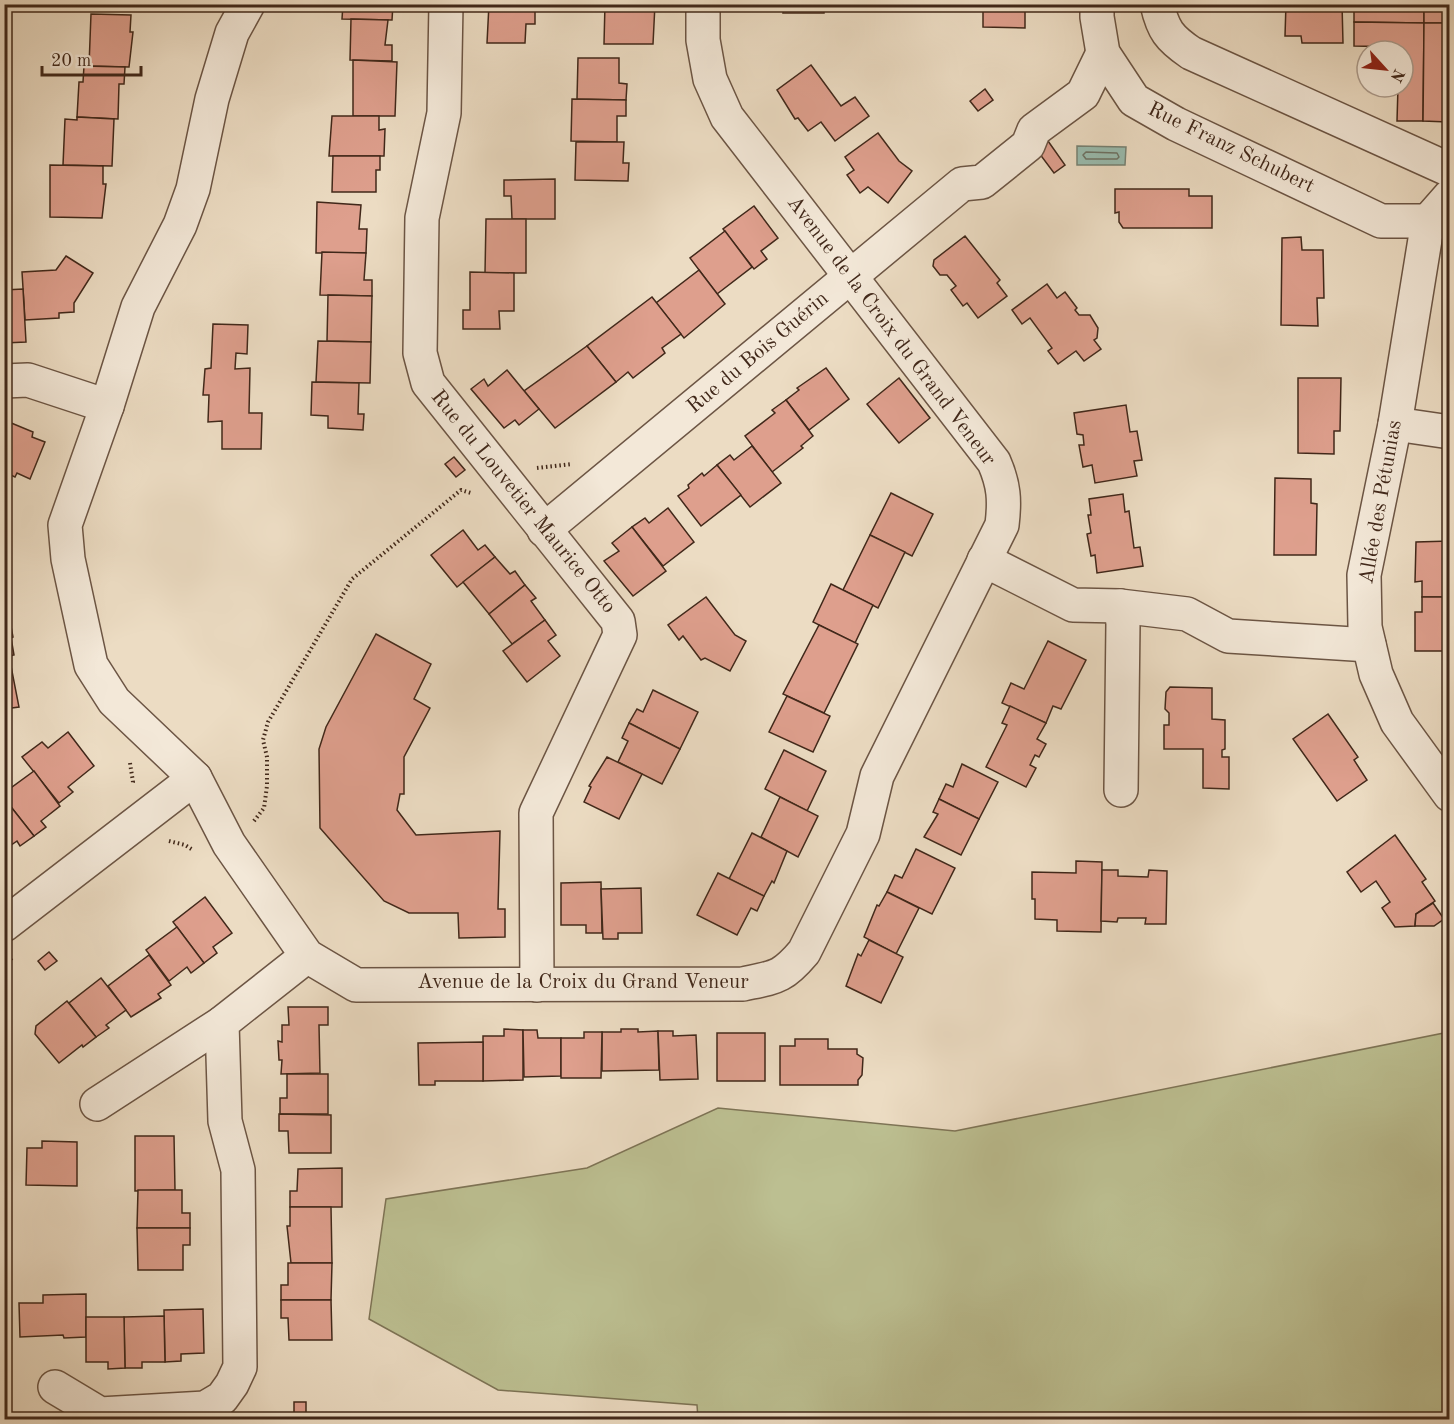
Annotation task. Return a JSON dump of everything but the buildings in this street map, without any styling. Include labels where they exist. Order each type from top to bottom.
[{"type":"street","name":"Avenue de la Croix du Grand Veneur","points":[[248,4],[232,33],[212,99],[193,189],[180,225],[138,308],[65,525],[68,559],[91,664],[114,701],[195,778],[229,844],[307,956],[356,985],[743,984],[776,978],[791,968],[804,952],[863,834],[877,776],[1002,525],[1005,504],[1003,482],[994,462],[727,117],[710,79],[704,40],[703,4]]},
{"type":"street","name":"Rue du Louvetier Maurice Otto","points":[[446,4],[444,113],[422,218],[420,353],[428,383],[618,621],[620,635],[536,813],[537,985]]},
{"type":"street","name":"Rue Franz Schubert","points":[[1097,4],[1103,53],[1134,100],[1176,124],[1381,221],[1428,220]]},
{"type":"street","points":[[1157,4],[1162,24],[1172,40],[1191,53],[1449,170]]},
{"type":"street","name":"Rue du Bois Guérin","points":[[544,530],[962,184],[982,182],[1028,146],[1034,130],[1083,94],[1103,53]]},
{"type":"street","points":[[1083,94],[1134,100]]},
{"type":"street","points":[[1428,220],[1449,196]]},
{"type":"street","name":"Allée des Pétunias","points":[[1428,220],[1395,424],[1364,575],[1365,627],[1376,674],[1397,722],[1449,795]]},
{"type":"street","points":[[4,381],[28,380],[106,406]]},
{"type":"street","points":[[1395,424],[1449,432]]},
{"type":"street","points":[[984,560],[1073,605],[1120,606],[1187,614],[1228,636],[1369,645]]},
{"type":"street","points":[[1120,606],[1123,623],[1121,790]]},
{"type":"street","points":[[4,925],[195,778]]},
{"type":"street","points":[[97,1104],[222,1023],[307,956]]},
{"type":"street","points":[[55,1387],[100,1414],[205,1408],[222,1398],[240,1367],[238,1170],[225,1121],[222,1023]]},
{"type":"path","points":[[166,840],[185,845],[200,855],[214,856],[249,829],[264,808],[267,757],[263,740],[268,722],[352,579],[461,489],[472,493]]},
{"type":"path","points":[[4,965],[14,956]]},
{"type":"green space","points":[[1449,1032],[1449,1419],[698,1419],[697,1405],[498,1390],[369,1319],[386,1199],[587,1168],[718,1108],[955,1131]]},
{"type":"water","points":[[1077,146],[1126,147],[1125,165],[1077,165]]}]
